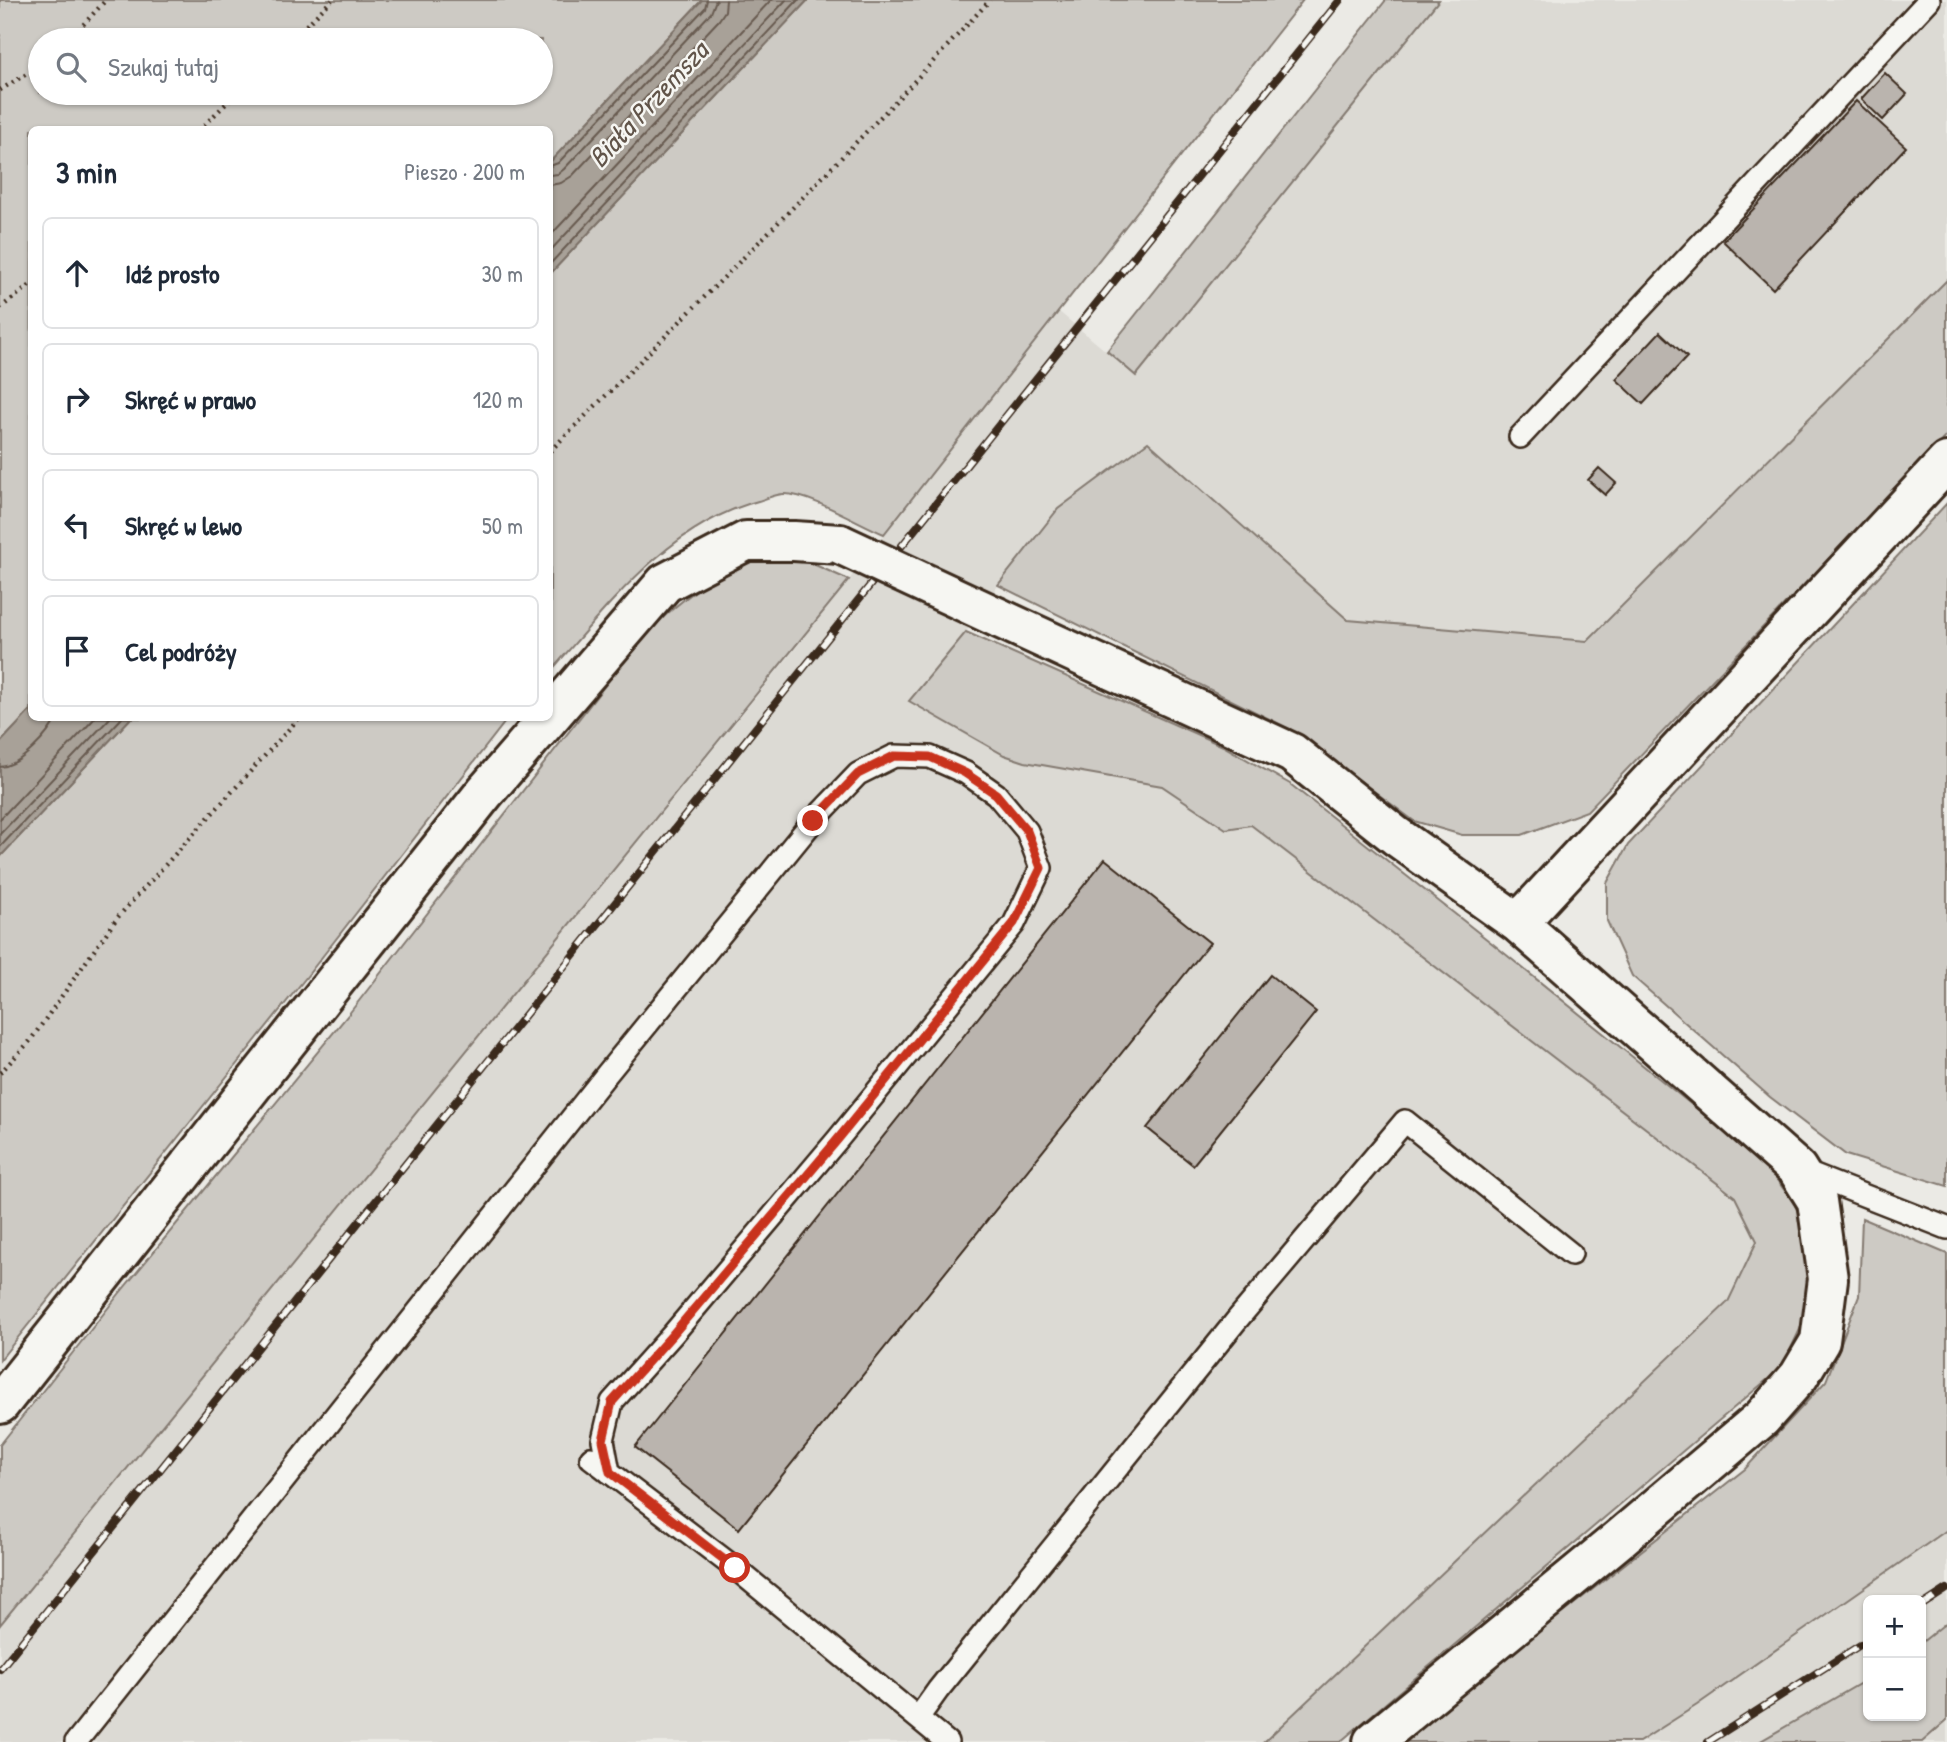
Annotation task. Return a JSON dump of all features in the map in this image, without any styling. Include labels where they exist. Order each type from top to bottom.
[{"type":"street","points":[[1518,923],[1947,463]]},
{"type":"street","points":[[553,712],[665,583],[746,541],[840,544],[1292,753],[1396,836],[1518,923],[1797,1169],[1817,1201],[1828,1279],[1820,1341],[1800,1376],[1751,1426],[1618,1540],[1373,1742]]},
{"type":"street","points":[[0,1404],[485,792],[546,721]]},
{"type":"lane","points":[[1520,437],[1929,0]]},
{"type":"lane","points":[[76,1742],[606,1075],[813,821],[858,774],[894,756],[930,757],[965,773],[996,794],[1027,831],[1041,868],[1014,923],[829,1149],[612,1402],[603,1440],[610,1472]]},
{"type":"lane","points":[[918,1718],[1236,1321],[1405,1121],[1571,1254]]},
{"type":"lane","points":[[1797,1169],[1947,1228]]},
{"type":"lane","points":[[591,1458],[735,1568],[947,1742]]},
{"type":"path","points":[[80,28],[106,0]]},
{"type":"path","points":[[303,28],[332,0]]},
{"type":"path","points":[[553,448],[729,273],[990,0]]},
{"type":"path","points":[[0,90],[28,73]]},
{"type":"path","points":[[203,126],[225,105]]},
{"type":"path","points":[[0,308],[28,287]]},
{"type":"path","points":[[0,1073],[30,1041],[117,918],[296,721]]},
{"type":"shaded area","points":[[0,0],[702,0],[553,159],[553,126],[28,126],[28,713],[0,743]]},
{"type":"shaded area","points":[[808,0],[1303,0],[884,534],[795,495],[778,495],[725,513],[668,548],[642,570],[553,669],[553,271]]},
{"type":"shaded area","points":[[1386,0],[1439,0],[1136,376],[1107,351]]},
{"type":"shaded area","points":[[1439,0],[1947,0],[1947,280],[1587,642],[1348,620],[1148,442],[1058,509],[998,585],[966,632],[910,700],[1004,755],[1025,762],[1162,786],[1226,829],[1251,825],[1735,1197],[1757,1241],[1728,1302],[1264,1742],[0,1742],[0,1625],[799,644],[1058,311],[1136,376]]},
{"type":"shaded area","points":[[1947,280],[1947,435],[1587,811],[1522,835],[1462,835],[1414,821],[1292,730],[998,585],[1058,509],[1148,442],[1348,620],[1587,641]]},
{"type":"shaded area","points":[[1947,503],[1947,1186],[1846,1155],[1770,1097],[1632,976],[1607,921],[1607,883],[1628,845]]},
{"type":"shaded area","points":[[771,556],[795,556],[849,580],[0,1625],[0,1445],[119,1294],[348,1015],[642,638],[683,600],[715,578]]},
{"type":"shaded area","points":[[966,632],[1223,746],[1290,784],[1750,1152],[1772,1173],[1795,1205],[1812,1247],[1811,1288],[1804,1321],[1782,1367],[1340,1742],[1264,1742],[1728,1302],[1757,1241],[1735,1197],[1251,825],[1226,829],[1162,786],[1025,762],[1004,755],[909,701]]},
{"type":"shaded area","points":[[128,721],[506,721],[308,975],[0,1360],[0,857]]},
{"type":"shaded area","points":[[1862,1218],[1947,1254],[1947,1530],[1697,1705],[1639,1742],[1399,1742],[1745,1469],[1826,1381],[1859,1296]]},
{"type":"shaded area","points":[[1947,1530],[1947,1742],[1639,1742],[1697,1705]]},
{"type":"shaded area","points":[[1947,1622],[1947,1720],[1922,1742],[1759,1742],[1863,1682],[1863,1721],[1926,1721],[1926,1639]]},
{"type":"water","name":"Biała Przemsza","points":[[702,0],[808,0],[553,271],[553,159]]},
{"type":"water","points":[[28,713],[28,721],[128,721],[0,857],[0,743]]},
{"type":"building","points":[[1885,73],[1907,94],[1883,120],[1861,99]]},
{"type":"building","points":[[1856,101],[1906,147],[1773,289],[1723,241]]},
{"type":"building","points":[[1660,332],[1687,357],[1643,404],[1616,379]]},
{"type":"building","points":[[1599,468],[1616,483],[1605,495],[1588,480]]},
{"type":"building","points":[[1105,859],[1210,943],[739,1529],[635,1447]]},
{"type":"building","points":[[1270,975],[1316,1012],[1193,1165],[1147,1128]]},
{"type":"railway","points":[[0,1669],[1340,0]]},
{"type":"railway","points":[[1926,1603],[1947,1589]]},
{"type":"railway","points":[[1708,1742],[1863,1643]]},
{"type":"route","points":[[735,1568],[610,1472],[603,1440],[612,1402],[838,1139],[1014,923],[1041,868],[1027,831],[996,794],[965,773],[930,757],[894,756],[858,774],[813,821]]}]
